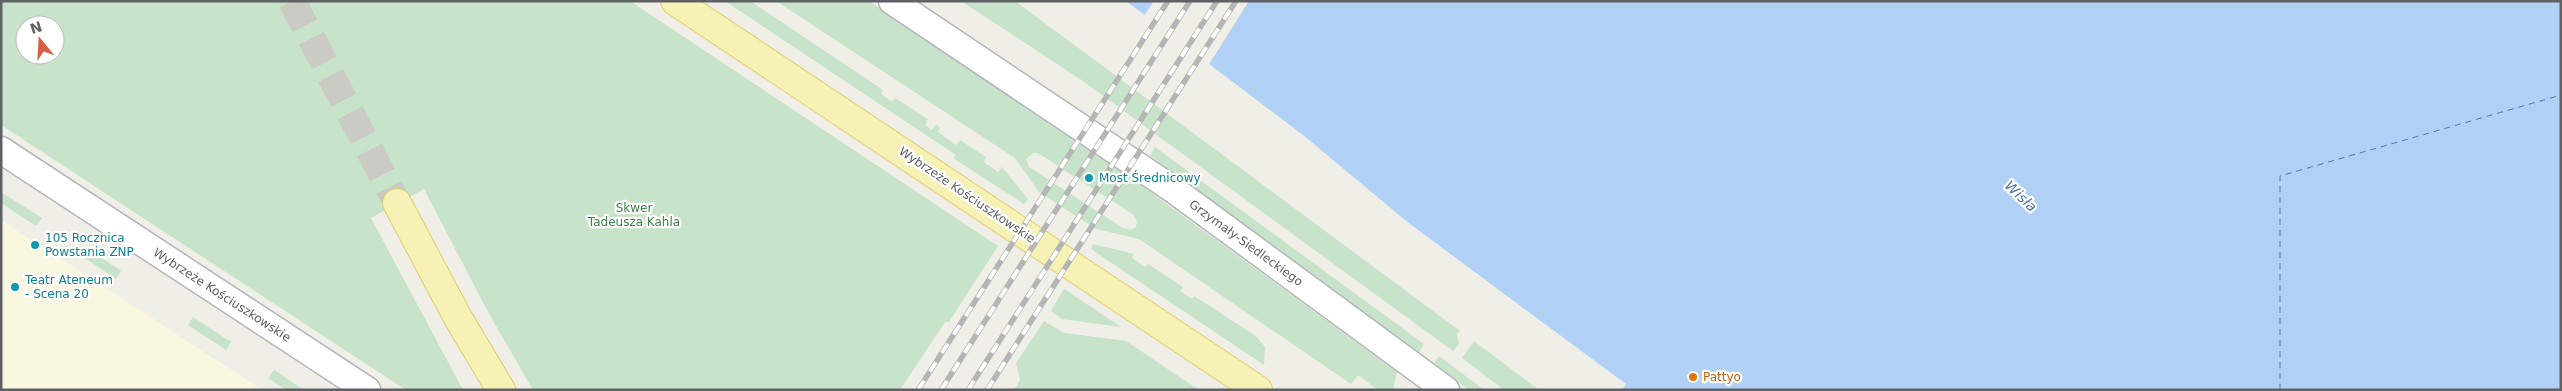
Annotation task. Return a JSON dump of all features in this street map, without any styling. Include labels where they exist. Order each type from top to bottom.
[{"type":"main road","name":"Wybrzeże Kościuszkowskie","points":[[675,1],[1258,390]]},
{"type":"main road","points":[[397,203],[458,318],[501,390]]},
{"type":"street","name":"Grzymały-Siedleckiego","points":[[892,1],[1174,190],[1446,390]]},
{"type":"street","name":"Wybrzeże Kościuszkowskie","points":[[1,150],[367,390]]},
{"type":"shaded area","points":[[1,220],[66,262],[262,390],[1,390]]},
{"type":"green space","name":"Skwer Tadeusza Kahla","points":[[1,1],[630,1],[998,246],[949,322],[945,322],[900,390],[533,390],[488,312],[424,189],[371,218],[463,390],[406,390],[1,125]]},
{"type":"green space","points":[[725,1],[750,1],[883,90],[881,94],[892,102],[895,98],[928,119],[925,125],[932,130],[936,124],[940,128],[938,132],[956,145],[960,140],[986,157],[984,162],[998,172],[1002,167],[1028,199],[1024,204],[953,158],[956,155]]},
{"type":"green space","points":[[776,1],[869,1],[1138,183],[1397,372],[1393,390],[1378,390],[1358,375],[1351,384],[1139,239],[1096,229],[1039,192],[1015,158]],"holes":[[[1033,153],[1038,153],[1134,215],[1137,222],[1136,227],[1131,230],[1123,228],[1029,167],[1026,159]]]},
{"type":"green space","points":[[961,1],[1015,1],[1460,331],[1457,334],[1459,344],[1453,351],[1080,79]]},
{"type":"green space","points":[[1155,147],[1424,344],[1419,352],[1150,156]]},
{"type":"green space","points":[[1,192],[42,218],[36,226],[1,203]]},
{"type":"green space","points":[[1093,244],[1134,254],[1132,258],[1145,267],[1148,264],[1183,287],[1180,291],[1192,299],[1194,296],[1256,336],[1265,347],[1264,365],[1091,249]]},
{"type":"green space","points":[[88,249],[121,271],[116,279],[82,256]]},
{"type":"green space","points":[[1064,289],[1121,327],[1062,319],[1051,311]]},
{"type":"green space","points":[[193,317],[231,342],[226,350],[188,325]]},
{"type":"green space","points":[[1044,321],[1064,333],[1126,341],[1199,390],[1014,390],[1020,380],[1016,363]]},
{"type":"green space","points":[[1474,341],[1539,390],[1504,390],[1462,358]]},
{"type":"green space","points":[[1439,356],[1484,390],[1469,390],[1434,363]]},
{"type":"green space","points":[[274,370],[304,390],[286,390],[268,378]]},
{"type":"water","name":"Wisła","points":[[1126,1],[2561,1],[2561,390],[1622,390],[1626,384],[1410,224],[1303,135]]},
{"type":"pier","points":[[1154,1],[1249,1],[1208,66],[1143,17]]},
{"type":"ferry route","points":[[2280,390],[2280,176],[2561,95]]},
{"type":"tunnel","points":[[292,1],[397,203]]},
{"type":"railway","points":[[918,390],[1168,1]]},
{"type":"railway","points":[[941,390],[1190,1]]},
{"type":"railway","points":[[968,390],[1217,1]]},
{"type":"railway","points":[[987,390],[1236,1]]},
{"type":"place","name":"Most Średnicowy","points":[[1089,178]]},
{"type":"place","name":"105 Rocznica Powstania ZNP","points":[[35,245]]},
{"type":"place","name":"Teatr Ateneum - Scena 20","points":[[15,287]]},
{"type":"place","name":"Pattyo","points":[[1693,377]]}]
